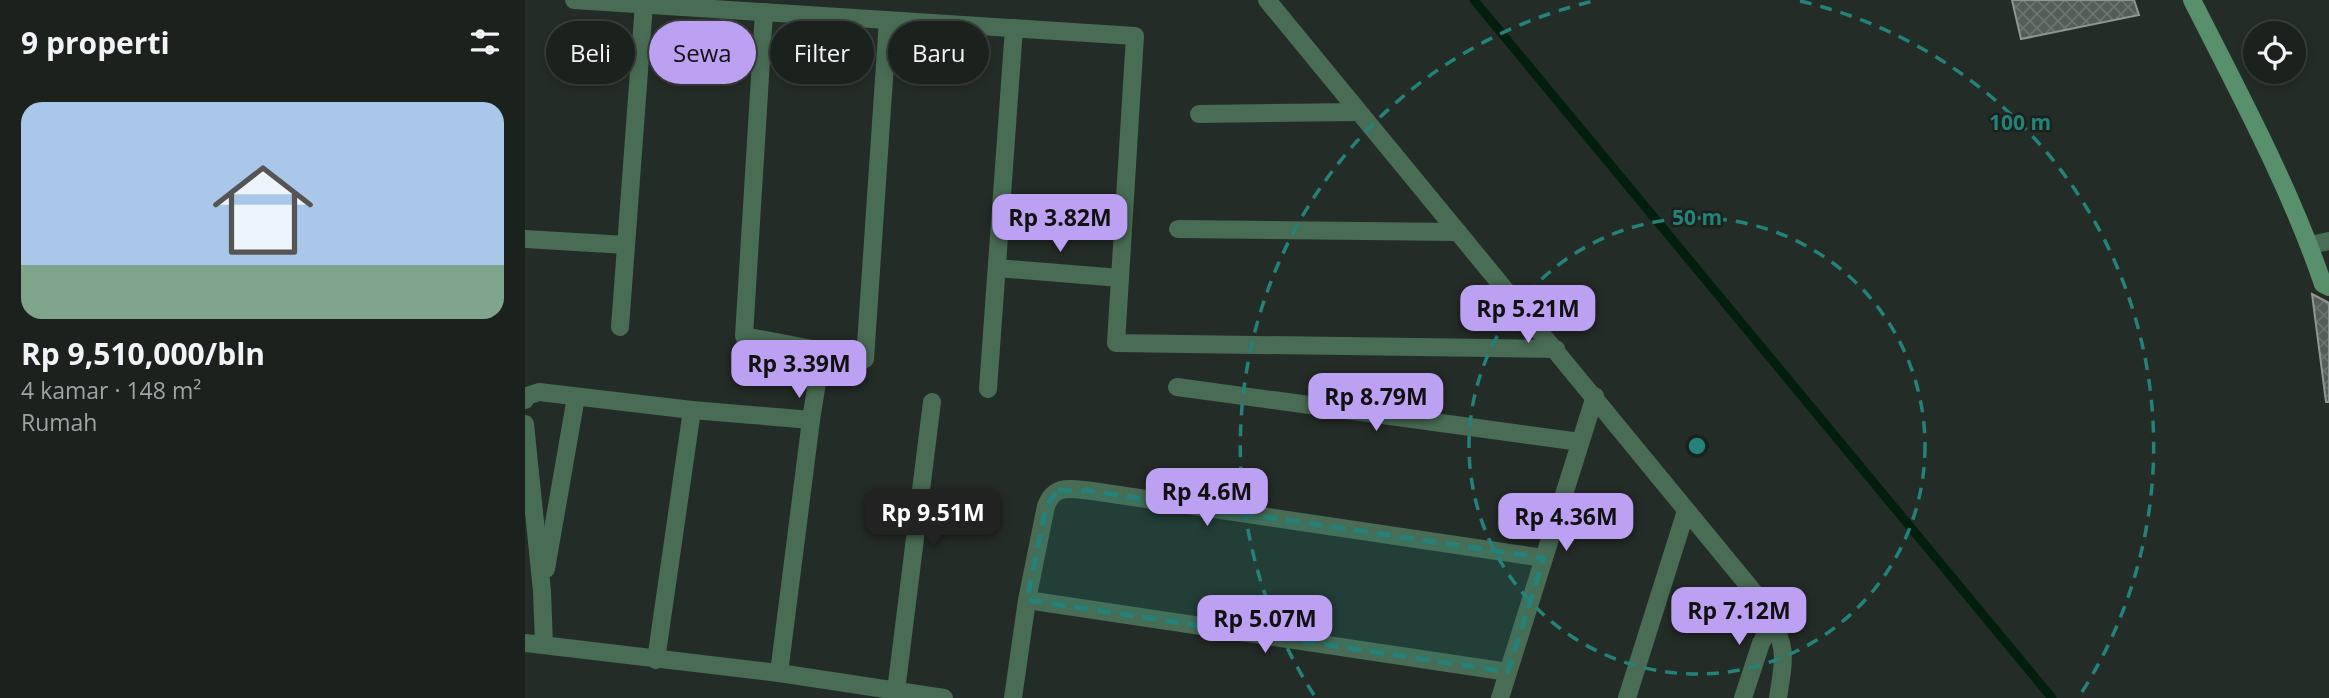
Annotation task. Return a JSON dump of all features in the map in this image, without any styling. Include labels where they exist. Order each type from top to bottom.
[{"type":"street","points":[[574,0],[1135,36],[1116,343],[1556,349]]},
{"type":"street","points":[[1266,0],[1595,396],[1766,607],[1776,626],[1784,656],[1778,698]]},
{"type":"street","points":[[2192,0],[2257,130],[2310,245],[2323,284],[2329,287]]},
{"type":"street","points":[[620,327],[644,4]]},
{"type":"street","points":[[764,12],[744,336],[865,359],[888,20]]},
{"type":"street","points":[[988,389],[1014,28]]},
{"type":"street","points":[[1199,114],[1358,112]]},
{"type":"street","points":[[1178,229],[1458,232]]},
{"type":"street","points":[[525,239],[626,245]]},
{"type":"street","points":[[2310,245],[2329,241]]},
{"type":"street","points":[[997,268],[1120,278]]},
{"type":"street","points":[[779,673],[817,382]]},
{"type":"street","points":[[1177,387],[1580,442]]},
{"type":"street","points":[[525,400],[527,396],[539,392],[811,421]]},
{"type":"street","points":[[1500,698],[1595,396]]},
{"type":"street","points":[[542,591],[576,397]]},
{"type":"street","points":[[896,691],[932,402]]},
{"type":"street","points":[[656,660],[692,410]]},
{"type":"street","points":[[525,424],[542,591],[544,645]]},
{"type":"street","points":[[1013,698],[1027,600],[1046,506],[1050,495],[1058,490],[1068,489],[1544,558]]},
{"type":"street","points":[[1627,698],[1686,511]]},
{"type":"street","points":[[1027,600],[1508,673]]},
{"type":"street","points":[[1743,698],[1761,643],[1770,629],[1776,626]]},
{"type":"street","points":[[525,643],[779,673],[944,698]]},
{"type":"highlighted area","points":[[1058,490],[1092,491],[1544,558],[1508,672],[1027,600],[1046,506]]},
{"type":"building","points":[[2012,0],[2134,0],[2139,15],[2021,39]]},
{"type":"building","points":[[2312,294],[2329,303],[2329,402],[2326,402]]},
{"type":"waterway","points":[[1474,0],[2052,698]]}]
